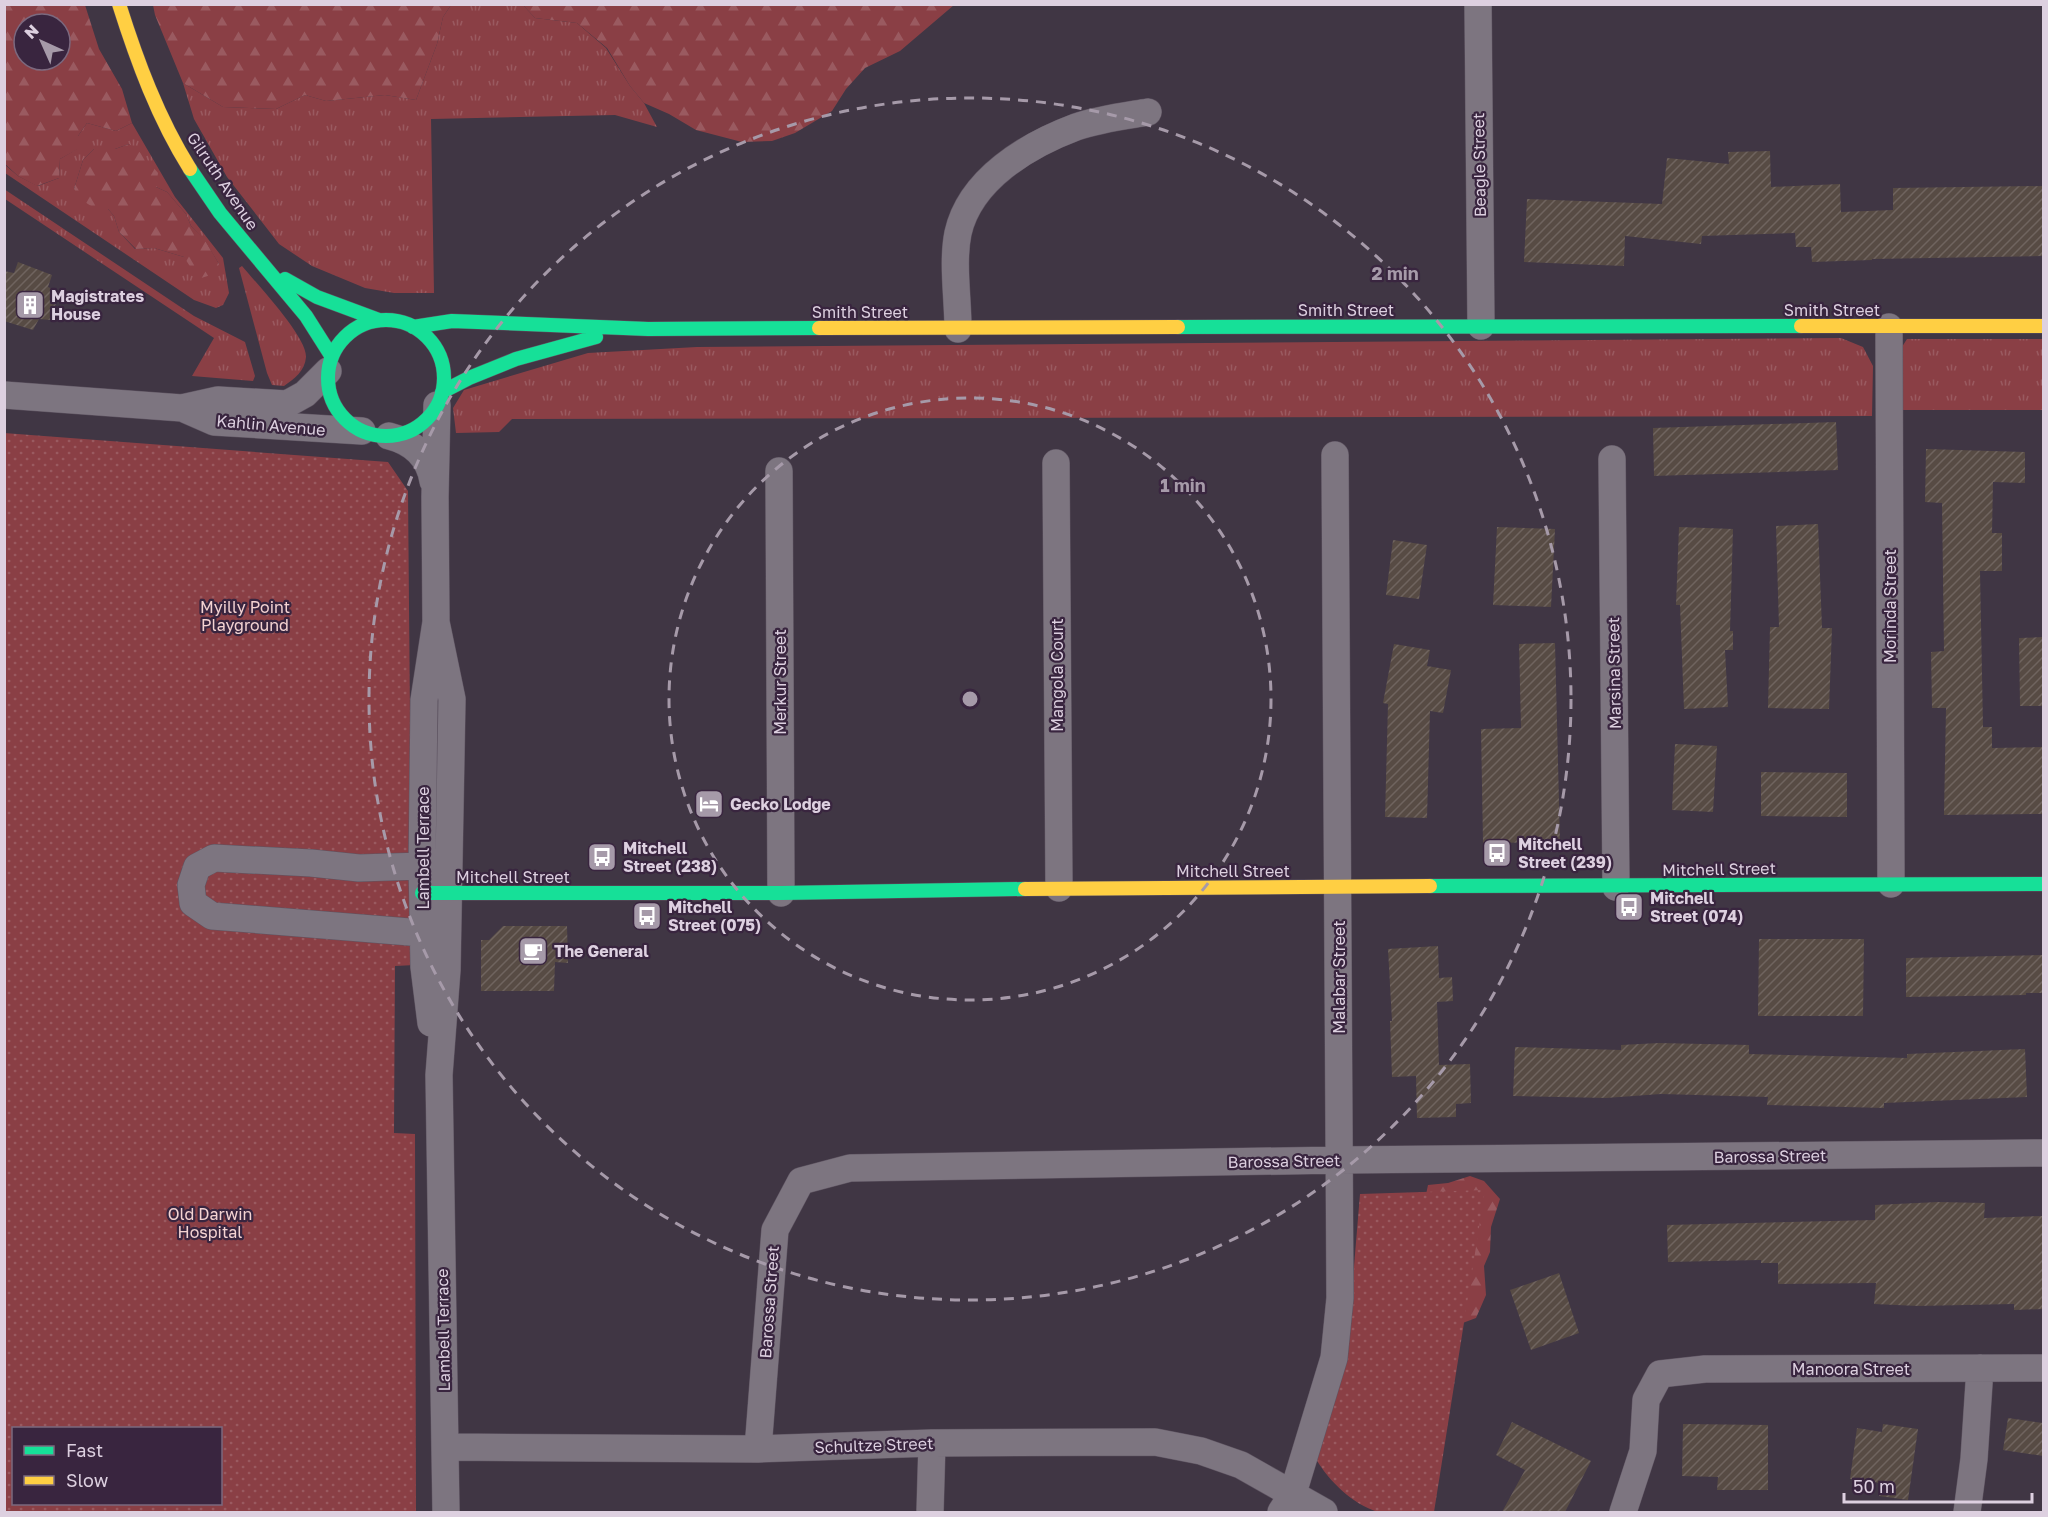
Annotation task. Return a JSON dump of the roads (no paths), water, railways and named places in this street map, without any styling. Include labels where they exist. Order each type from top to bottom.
[{"type":"street","name":"Gilruth Avenue","points":[[119,4],[143,77],[167,127],[219,212],[304,312],[330,364]]},
{"type":"street","name":"Beagle Street","points":[[1478,4],[1481,326]]},
{"type":"street","points":[[958,329],[958,232],[964,215],[984,183],[998,170],[1019,157],[1077,127],[1101,120],[1148,112]]},
{"type":"street","points":[[253,254],[296,286],[317,297],[379,320]]},
{"type":"street","points":[[379,320],[393,320],[425,334],[434,344],[440,358],[444,379],[440,398],[429,417],[417,427],[389,436],[362,431],[350,424],[337,409],[330,396],[330,364],[341,342],[350,332],[379,320]]},
{"type":"street","name":"Smith Street","points":[[413,327],[452,321],[648,329],[2043,326]]},
{"type":"street","name":"Morinda Street","points":[[1889,327],[1891,884]]},
{"type":"street","name":"Smith Street","points":[[440,398],[479,374],[543,351],[588,339],[648,329]]},
{"type":"street","name":"Kahlin Avenue","points":[[4,395],[182,408],[218,400],[287,404],[305,394],[330,364]]},
{"type":"street","name":"Lambell Terrace","points":[[439,1075],[424,967],[422,866],[424,700],[436,622],[435,497],[440,398]]},
{"type":"street","name":"Kahlin Avenue","points":[[182,408],[214,422],[362,431]]},
{"type":"street","name":"Lambell Terrace","points":[[389,436],[410,444],[428,462],[435,497]]},
{"type":"street","name":"Malabar Street","points":[[1287,1503],[1334,1358],[1340,1298],[1335,455]]},
{"type":"street","name":"Marsina Street","points":[[1612,459],[1616,887]]},
{"type":"street","name":"Mangola Court","points":[[1056,463],[1059,888]]},
{"type":"street","name":"Merkur Street","points":[[779,471],[781,893]]},
{"type":"street","name":"Lambell Terrace","points":[[436,622],[452,699],[447,970],[439,1075],[446,1512]]},
{"type":"street","points":[[422,866],[359,868],[214,858],[197,867],[191,885],[193,903],[212,916],[422,933]]},
{"type":"street","name":"Mitchell Street","points":[[422,893],[781,893],[1059,888],[2043,884]]},
{"type":"street","name":"Barossa Street","points":[[758,1449],[775,1230],[801,1181],[850,1168],[1340,1160],[2043,1153]]},
{"type":"street","points":[[1966,1512],[1974,1459],[1980,1368]]},
{"type":"street","name":"Manoora Street","points":[[1623,1512],[1643,1451],[1646,1400],[1660,1374],[1705,1369],[2043,1368]]},
{"type":"street","name":"Schultze Street","points":[[445,1447],[758,1449],[932,1443],[1155,1442],[1201,1451],[1241,1465],[1287,1503],[1324,1512]]},
{"type":"street","points":[[930,1512],[932,1443]]},
{"type":"place","name":"Magistrates House","points":[[30,305]]},
{"type":"place","name":"Gecko Lodge","points":[[709,804]]},
{"type":"place","name":"Mitchell Street (239)","points":[[1497,853]]},
{"type":"place","name":"Mitchell Street (238)","points":[[602,857]]},
{"type":"place","name":"Mitchell Street (074)","points":[[1629,907]]},
{"type":"place","name":"Mitchell Street (075)","points":[[647,916]]},
{"type":"place","name":"The General","points":[[533,951]]},
{"type":"park label","name":"Myilly Point Playground","points":[[245,616]]},
{"type":"park label","name":"Old Darwin Hospital","points":[[210,1223]]}]
